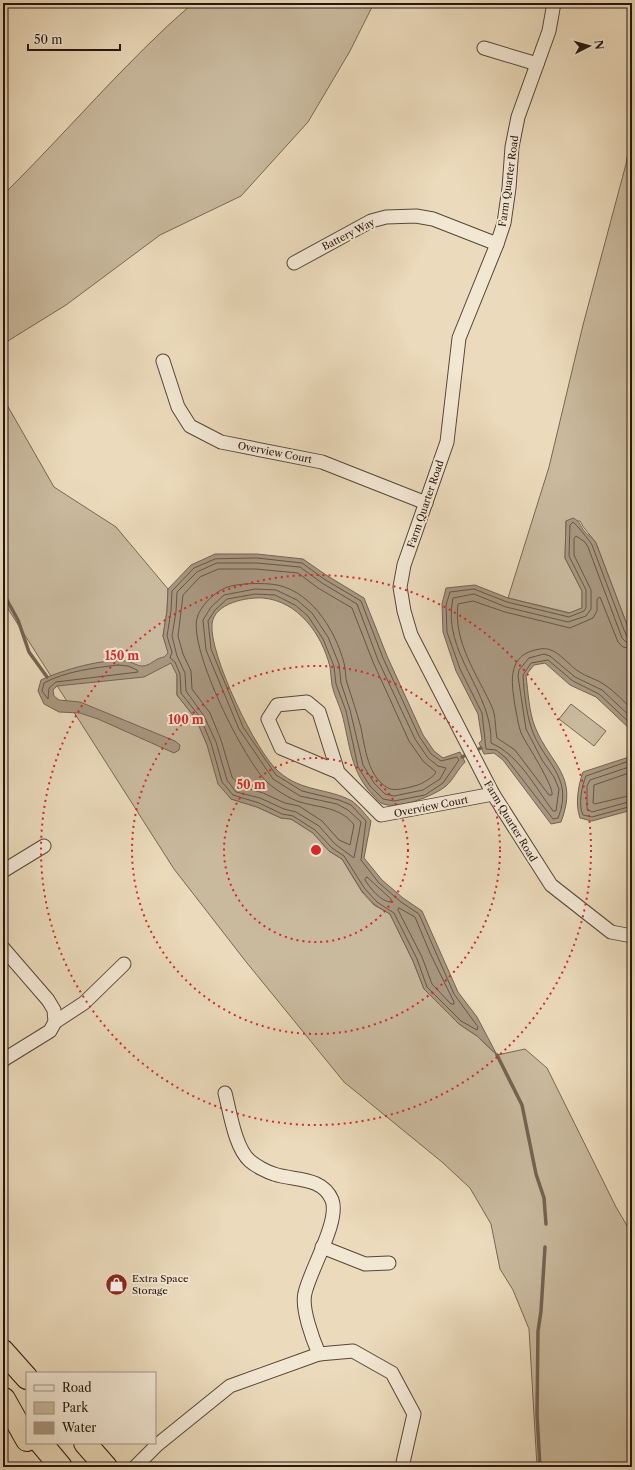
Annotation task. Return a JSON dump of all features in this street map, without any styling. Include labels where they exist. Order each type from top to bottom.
[{"type":"highway","points":[[3,1351],[26,1377]]},
{"type":"highway","points":[[4,1399],[26,1426]]},
{"type":"highway","points":[[4,1399],[26,1438]]},
{"type":"highway","points":[[29,1444],[41,1467]]},
{"type":"highway","points":[[41,1444],[61,1467]]},
{"type":"highway","points":[[86,1444],[106,1467]]},
{"type":"street","name":"Farm Quarter Road","points":[[554,3],[549,31],[518,117],[512,147],[509,188],[504,223],[459,338],[447,442],[404,565],[400,587],[404,611],[411,635],[493,794],[551,886],[611,932],[632,936]]},
{"type":"street","points":[[484,48],[537,64]]},
{"type":"street","name":"Battery Way","points":[[294,263],[371,221],[386,217],[416,216],[433,219],[497,244]]},
{"type":"street","name":"Overview Court","points":[[163,361],[178,407],[190,426],[221,442],[322,462],[426,503]]},
{"type":"street","name":"Overview Court","points":[[338,772],[319,712],[307,702],[277,705],[268,719],[281,748],[338,772],[381,815],[493,794]]},
{"type":"street","points":[[3,871],[44,846]]},
{"type":"street","points":[[3,948],[48,1000],[54,1010],[55,1022]]},
{"type":"street","points":[[3,1060],[50,1031],[55,1022],[84,1003],[124,964]]},
{"type":"street","points":[[224,1093],[238,1142],[249,1160],[273,1174],[304,1179],[321,1186],[332,1201],[333,1218],[304,1294],[309,1329],[319,1354]]},
{"type":"street","points":[[322,1247],[365,1264],[389,1263]]},
{"type":"street","points":[[135,1467],[157,1445],[230,1386],[319,1354],[353,1350],[392,1373],[414,1414],[402,1467]]},
{"type":"green space","points":[[193,3],[374,3],[350,51],[308,122],[241,196],[160,235],[66,305],[3,344],[3,195],[120,73]]},
{"type":"green space","points":[[632,129],[632,638],[596,543],[580,521],[566,521],[565,558],[582,591],[582,608],[570,613],[508,598],[549,467],[583,325],[626,164]]},
{"type":"green space","points":[[3,398],[54,487],[116,527],[168,589],[167,611],[163,636],[177,675],[177,695],[196,719],[231,799],[257,807],[281,818],[291,819],[313,833],[329,851],[342,859],[362,892],[374,905],[390,914],[413,961],[424,989],[459,1024],[477,1036],[497,1055],[525,1049],[547,1068],[616,1207],[632,1234],[632,1467],[537,1467],[529,1329],[513,1290],[500,1269],[491,1224],[470,1188],[442,1162],[344,1082],[247,963],[174,869],[3,601]]},
{"type":"green space","points":[[571,704],[606,731],[594,746],[559,719]]},
{"type":"water","points":[[573,518],[596,543],[632,638],[632,731],[596,697],[570,685],[545,663],[534,665],[526,675],[531,715],[541,740],[561,772],[567,793],[566,806],[561,822],[551,824],[503,760],[494,753],[484,754],[479,743],[482,740],[478,714],[456,671],[443,632],[442,604],[446,588],[475,585],[508,598],[569,613],[582,608],[582,591],[565,558],[566,521]]},
{"type":"water","points":[[215,554],[257,554],[303,559],[364,598],[387,656],[423,735],[434,751],[443,758],[460,752],[465,762],[449,784],[440,790],[424,798],[405,804],[388,805],[381,803],[366,787],[355,767],[342,714],[333,689],[330,667],[315,631],[307,621],[287,605],[276,600],[263,598],[240,600],[232,603],[225,606],[214,617],[212,624],[213,638],[218,657],[236,702],[258,745],[279,772],[306,787],[334,794],[352,801],[371,821],[364,858],[382,880],[403,898],[422,911],[458,992],[477,1017],[497,1055],[477,1036],[459,1024],[424,989],[413,961],[390,914],[375,905],[362,891],[342,859],[329,851],[313,833],[291,819],[281,818],[257,807],[231,799],[218,784],[207,745],[196,719],[177,695],[177,675],[171,663],[144,677],[57,686],[53,690],[54,696],[59,700],[80,702],[175,741],[180,745],[179,750],[174,753],[98,719],[80,713],[59,712],[44,704],[38,691],[41,680],[50,676],[71,669],[107,661],[127,661],[145,666],[164,657],[168,653],[163,636],[167,611],[168,589],[191,565]]},
{"type":"water","points":[[632,756],[632,810],[592,821],[580,818],[578,813],[578,795],[583,772]]},
{"type":"waterway","points":[[3,593],[18,620],[29,652],[47,677]]},
{"type":"waterway","points":[[462,757],[481,748]]},
{"type":"waterway","points":[[497,1055],[522,1105],[536,1174],[544,1198],[546,1224]]},
{"type":"waterway","points":[[540,1467],[537,1415],[538,1331],[541,1311],[545,1247]]},
{"type":"place","name":"Extra Space Storage","points":[[117,1284]]}]
